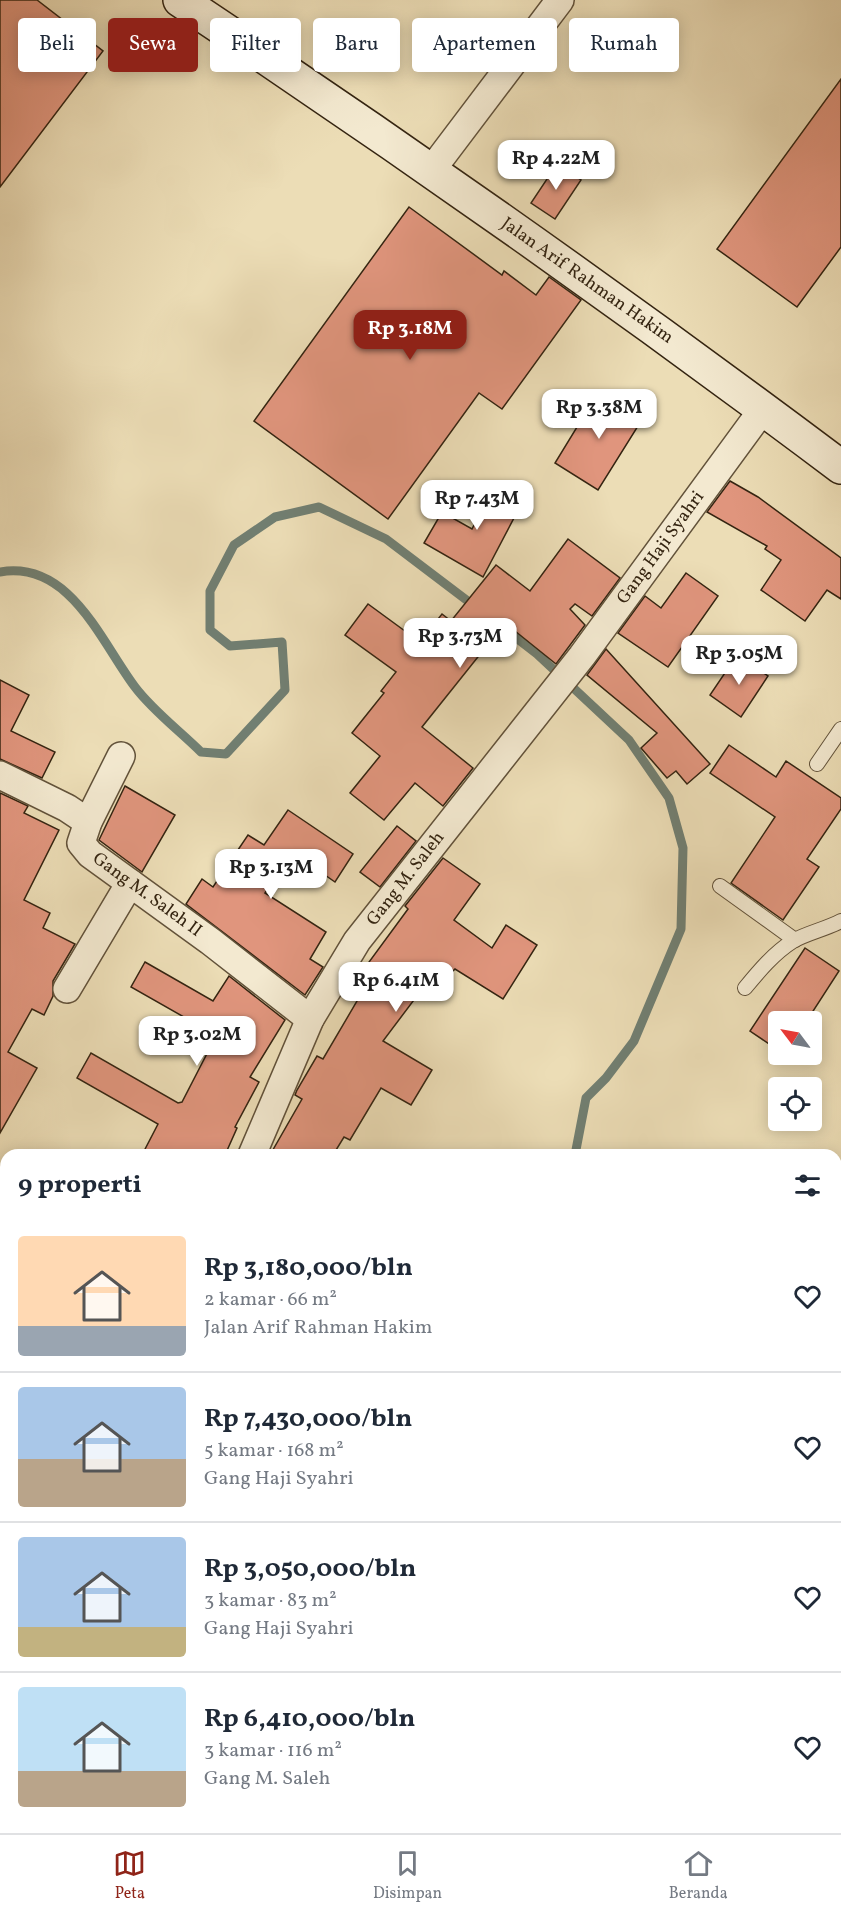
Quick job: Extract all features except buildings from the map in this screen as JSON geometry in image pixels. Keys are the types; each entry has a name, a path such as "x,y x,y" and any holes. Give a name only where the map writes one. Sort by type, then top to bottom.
{"street":[{"name":"Jalan Arif Rahman Hakim","path":"180,0 637,316 841,467"},
{"path":"430,172 560,0"},
{"name":"Gang Haji Syahri","path":"557,685 582,656 763,409"},
{"name":"Gang M. Saleh","path":"255,1149 310,1019 357,941 557,685"},
{"path":"0,775 67,808 88,822 121,756"},
{"name":"Gang M. Saleh II","path":"88,822 81,843 90,854 310,1019"},
{"path":"67,989 130,883"}],"lane":[{"path":"817,764 841,729"},
{"path":"720,886 795,940"},
{"path":"745,988 770,960 795,940 824,930 841,921"}],"waterway":[{"path":"0,572 25,572 46,579 65,591 81,608 122,669 150,704 201,752 226,754 285,690 282,642 230,646 210,630 210,591 234,545 275,517 319,507 386,539 477,608"},
{"path":"493,620 537,654 629,740 669,798 683,848 681,929 634,1041 606,1078 586,1098 576,1149"}]}
